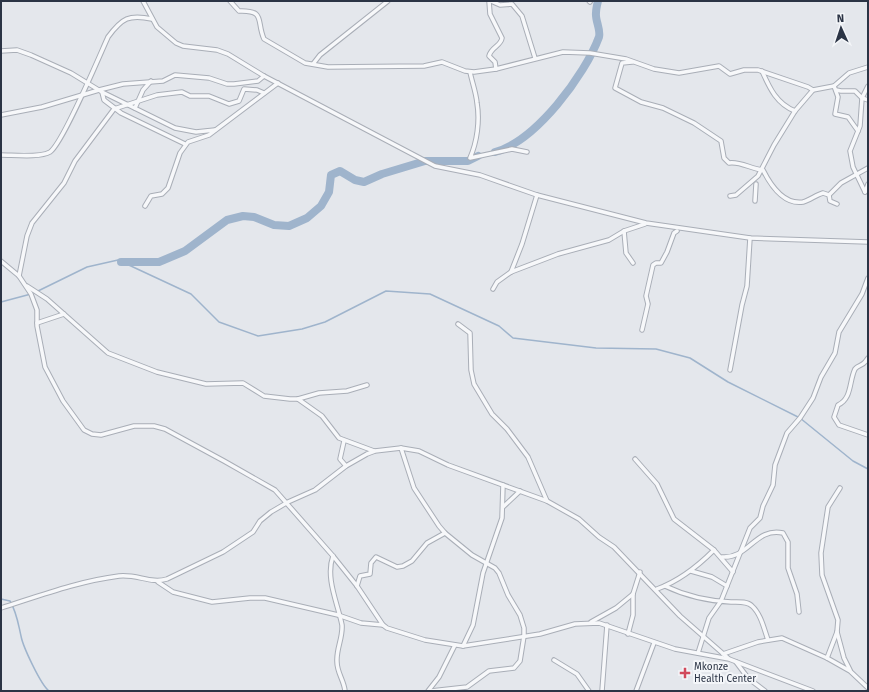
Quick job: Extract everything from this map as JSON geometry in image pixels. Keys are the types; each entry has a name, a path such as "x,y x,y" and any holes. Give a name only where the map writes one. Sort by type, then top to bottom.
{"street":[{"path":"143,1 152,19 163,34 176,43 183,46 217,50 228,54 264,76 402,150 435,166 480,175 536,195 646,223 750,238 868,242"},
{"path":"230,1 239,10 252,10 256,12 259,16 264,39 305,63 328,67 362,68 424,66 442,62 470,72 496,69 558,53 574,52 635,62 654,69 680,73 719,66 730,74 744,70 762,71 803,85 812,90 835,88 841,92 855,91 862,98 868,100"},
{"path":"313,64 320,55 388,1"},
{"path":"496,69 495,62 489,56 490,52 502,41 502,38 490,14 490,1 500,5 512,4 522,16 536,58"},
{"path":"1,155 38,155 50,152 88,82 108,37 116,25 126,18 139,16 152,19"},
{"path":"1,50 17,50 31,55 88,82 100,91 175,128 196,132 215,130"},
{"path":"635,62 622,63 615,88 641,102 663,108 704,128 721,141 724,158 729,163 736,162 752,169 763,170"},
{"path":"835,88 849,73 868,67"},
{"path":"762,71 779,102 783,106 796,111"},
{"path":"470,72 477,103 476,143 470,158 512,149 528,152"},
{"path":"1,115 42,107 100,91 151,81 163,81 175,75 209,78 234,84 258,81 264,76"},
{"path":"135,108 143,90 151,81"},
{"path":"145,206 151,196 162,194 168,188 180,153 185,144 192,140 209,135 278,83"},
{"path":"868,86 862,98 860,123 850,151 856,174 865,192 868,184"},
{"path":"835,88 838,97 835,114 848,116 858,131"},
{"path":"19,276 27,236 32,223 64,183 75,161 114,109 126,104 157,96 182,92 190,96 209,96 229,104 239,101 244,89 257,90 264,93"},
{"path":"730,196 736,195 756,179 763,170 771,149 812,90"},
{"path":"100,91 104,100 114,109 185,144"},
{"path":"829,195 841,183 868,168"},
{"path":"763,170 770,184 785,198 793,201 804,202 823,193 829,195"},
{"path":"755,201 756,184"},
{"path":"510,272 522,244 536,195"},
{"path":"829,195 830,201 837,204"},
{"path":"493,289 497,282 510,272 558,254 609,240 624,231 646,223"},
{"path":"624,231 626,253 633,263"},
{"path":"642,330 648,304 646,296 653,265 656,263 661,263 674,233 677,231"},
{"path":"730,370 747,286 750,238"},
{"path":"1,261 19,276 27,286 36,304 37,323 47,371 64,401 84,430 97,435 144,425 165,429 275,490 288,502 333,556 357,586 383,625"},
{"path":"698,654 709,618 721,601 750,528 760,518 763,506 773,485 775,465 787,433 800,418 813,398 821,377 835,353 839,332 862,294 868,278"},
{"path":"27,286 47,299 108,353 157,372 206,384 243,383 264,396 298,399 318,393 347,391 367,386"},
{"path":"37,323 64,314"},
{"path":"458,324 470,333 471,370 474,384 481,397 528,457 547,501"},
{"path":"868,358 865,363 857,366 854,371 847,397 844,403 838,405 834,417 839,425 868,435"},
{"path":"298,399 322,416 334,435 344,441 375,451"},
{"path":"344,441 340,459 346,466"},
{"path":"158,582 187,570 223,552 253,532 264,518 288,502 315,490 346,466 375,451 401,448 419,451 448,465 547,501 579,519 599,537 614,547 657,589 680,616 729,659"},
{"path":"401,448 414,488 445,533 472,555 495,568 499,572 508,595 520,615 524,636 520,661 514,668 489,671 467,686 429,691"},
{"path":"635,458 657,484 674,519 722,557 733,572"},
{"path":"463,646 473,625 482,578 502,518 503,485"},
{"path":"827,658 837,632 838,620 822,574 821,560 828,507 840,488"},
{"path":"503,507 520,491"},
{"path":"722,557 734,557 740,554 754,541 766,534 777,532 786,536 788,542 788,568 798,594 799,612"},
{"path":"357,586 360,576 370,574 371,563 374,558 378,557 397,567 403,566 412,561 427,543 445,533"},
{"path":"657,589 675,582 691,571 714,550"},
{"path":"333,556 331,570 342,634 337,651 337,668 345,691"},
{"path":"691,571 712,578 727,586"},
{"path":"628,634 633,615 633,594 640,572"},
{"path":"1,608 102,579 132,575 158,582 173,592 212,602 265,598 338,615 361,623 383,625 398,632 425,640 463,646 553,631 575,624 591,622 607,625 654,643 698,654 729,659 813,691"},
{"path":"665,586 691,596 752,605 761,621 768,640"},
{"path":"591,622 616,608 633,594"},
{"path":"602,691 607,625"},
{"path":"837,632 844,658 850,671"},
{"path":"723,654 768,640 782,638 787,639 850,671 868,688"},
{"path":"636,691 654,643"},
{"path":"429,691 439,677 455,645"},
{"path":"554,660 577,674 589,691"},
{"path":"736,662 748,678 765,691"}],"waterway":[{"path":"495,152 511,145 527,135 557,105 571,87 583,69 599,37 596,16 598,1"},
{"path":"121,262 159,262 185,251 227,220 243,216 254,217 274,225 289,226 307,218 321,206 329,192 331,175 340,171 355,180 364,182 382,174 425,161 468,161 478,156"},
{"path":"38,291 87,267 118,260 191,294 219,322 258,336 302,329 325,322 386,291 430,294 499,326 513,338 596,348 656,349 690,358 728,382 800,418 853,461 868,469"},
{"path":"1,302 31,294"},
{"path":"1,599 10,601 17,618 22,641 37,674 49,691"}],"place":[{"name":"Mkonze Health Center","path":"685,673"}]}
